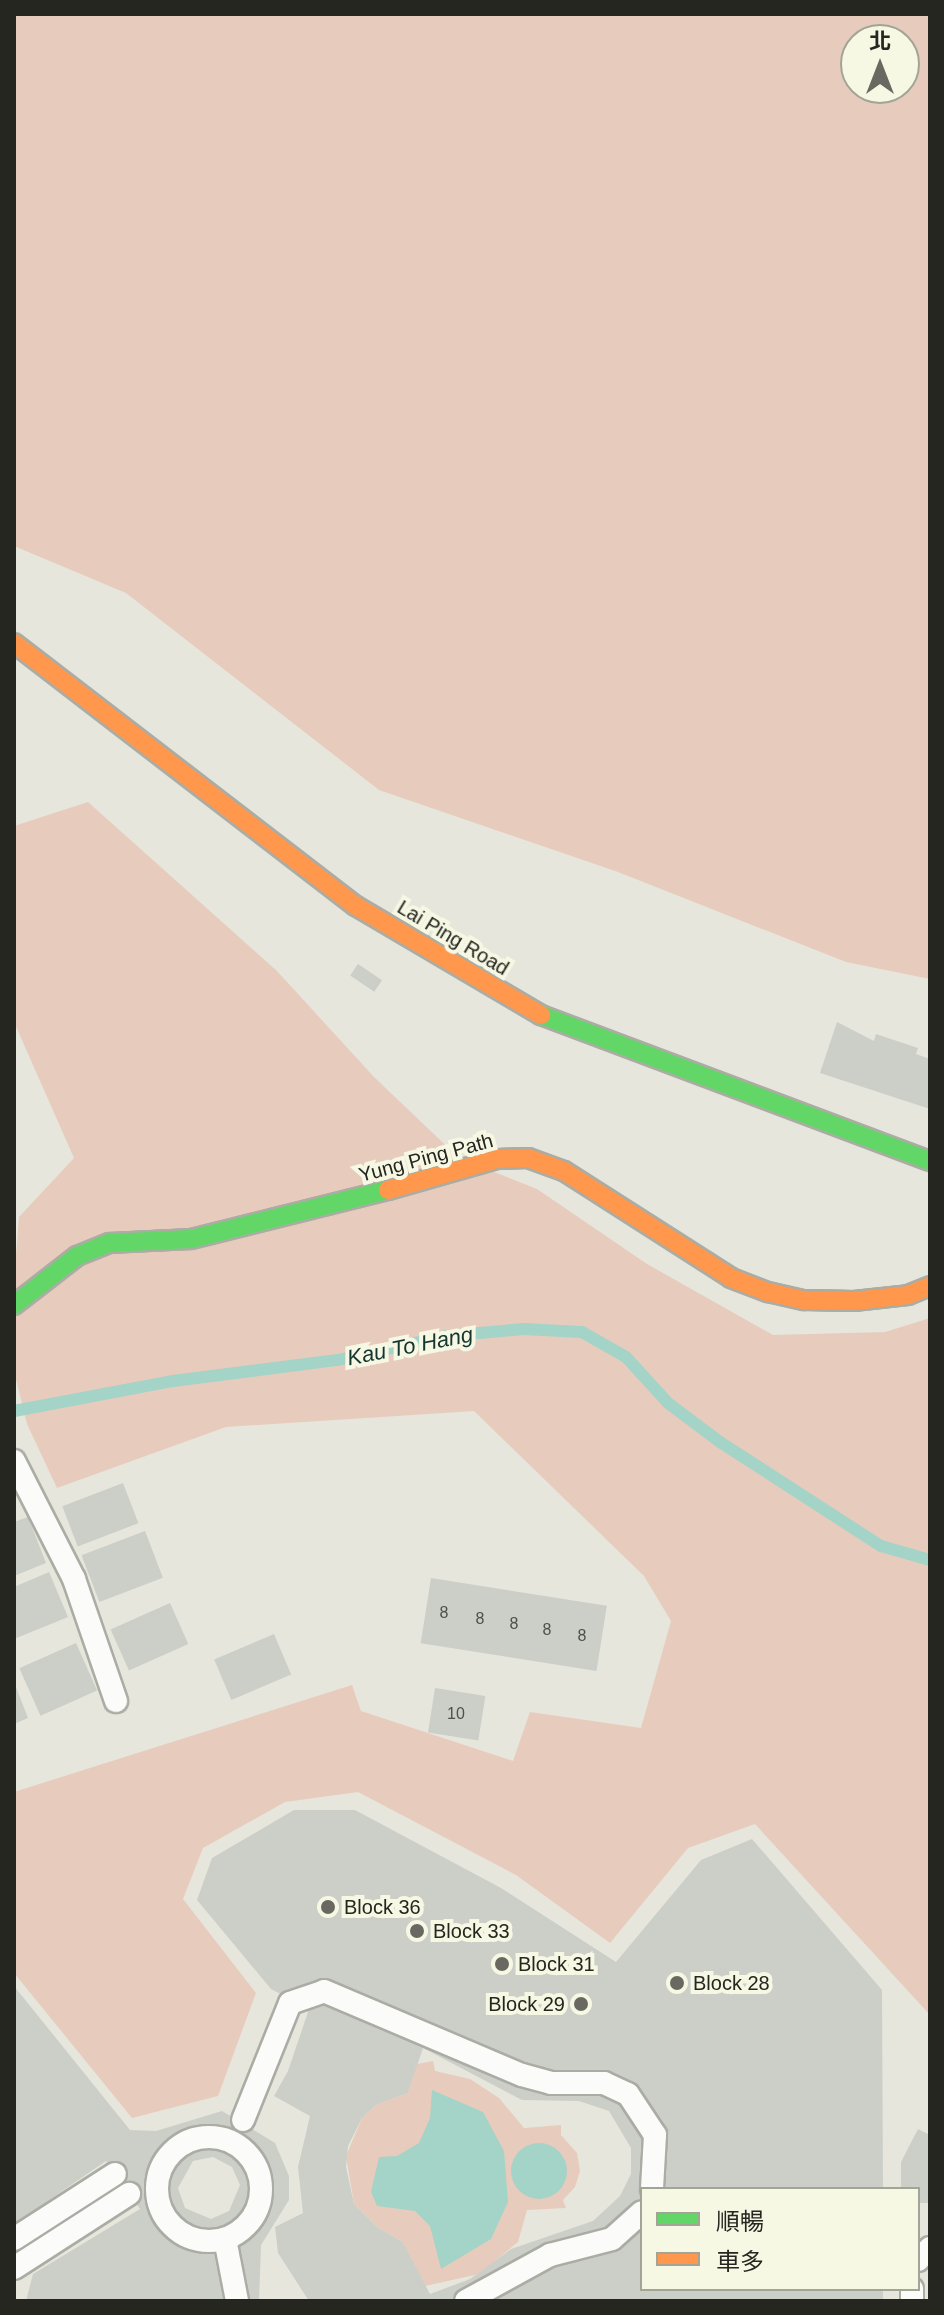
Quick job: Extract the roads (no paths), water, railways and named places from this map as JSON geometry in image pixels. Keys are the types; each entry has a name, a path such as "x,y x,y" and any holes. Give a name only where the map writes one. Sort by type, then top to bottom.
{"street":[{"name":"Lai Ping Road","path":"14,643 356,906 532,1012 930,1161"},
{"name":"Yung Ping Path","path":"14,1305 77,1256 110,1243 191,1239 252,1227 497,1159 528,1158 564,1171 731,1278 768,1292 804,1300 854,1301 908,1295 930,1286"}],"lane":[{"path":"14,1461 74,1579 116,1701"},
{"path":"243,2120 290,2003 324,1991 522,2075 551,2083 604,2083 628,2094 655,2135 652,2187"},
{"path":"200,2137 236,2143 258,2171 261,2188 252,2219 225,2239 192,2239 165,2219 158,2204 157,2179 169,2155 200,2137"},
{"path":"14,2239 115,2174"},
{"path":"14,2268 129,2194"},
{"path":"466,2301 550,2255 612,2239 640,2214"},
{"path":"225,2239 237,2301"}],"water":[{"path":"432,2090 483,2112 504,2151 508,2202 491,2239 441,2269 430,2226 415,2211 377,2206 371,2192 379,2157 397,2156 419,2143 430,2118"},
{"path":"539,2143 559,2151 567,2171 559,2191 539,2199 519,2191 511,2171 519,2151"}],"waterway":[{"name":"Kau To Hang","path":"14,1411 173,1381 338,1360 446,1336 523,1329 582,1332 626,1357 668,1403 720,1442 881,1546 930,1560"}],"place":[{"name":"Block 36","path":"328,1907"},
{"name":"Block 33","path":"417,1931"},
{"name":"Block 31","path":"502,1964"},
{"name":"Block 28","path":"677,1983"},
{"name":"Block 29","path":"581,2004"}]}
